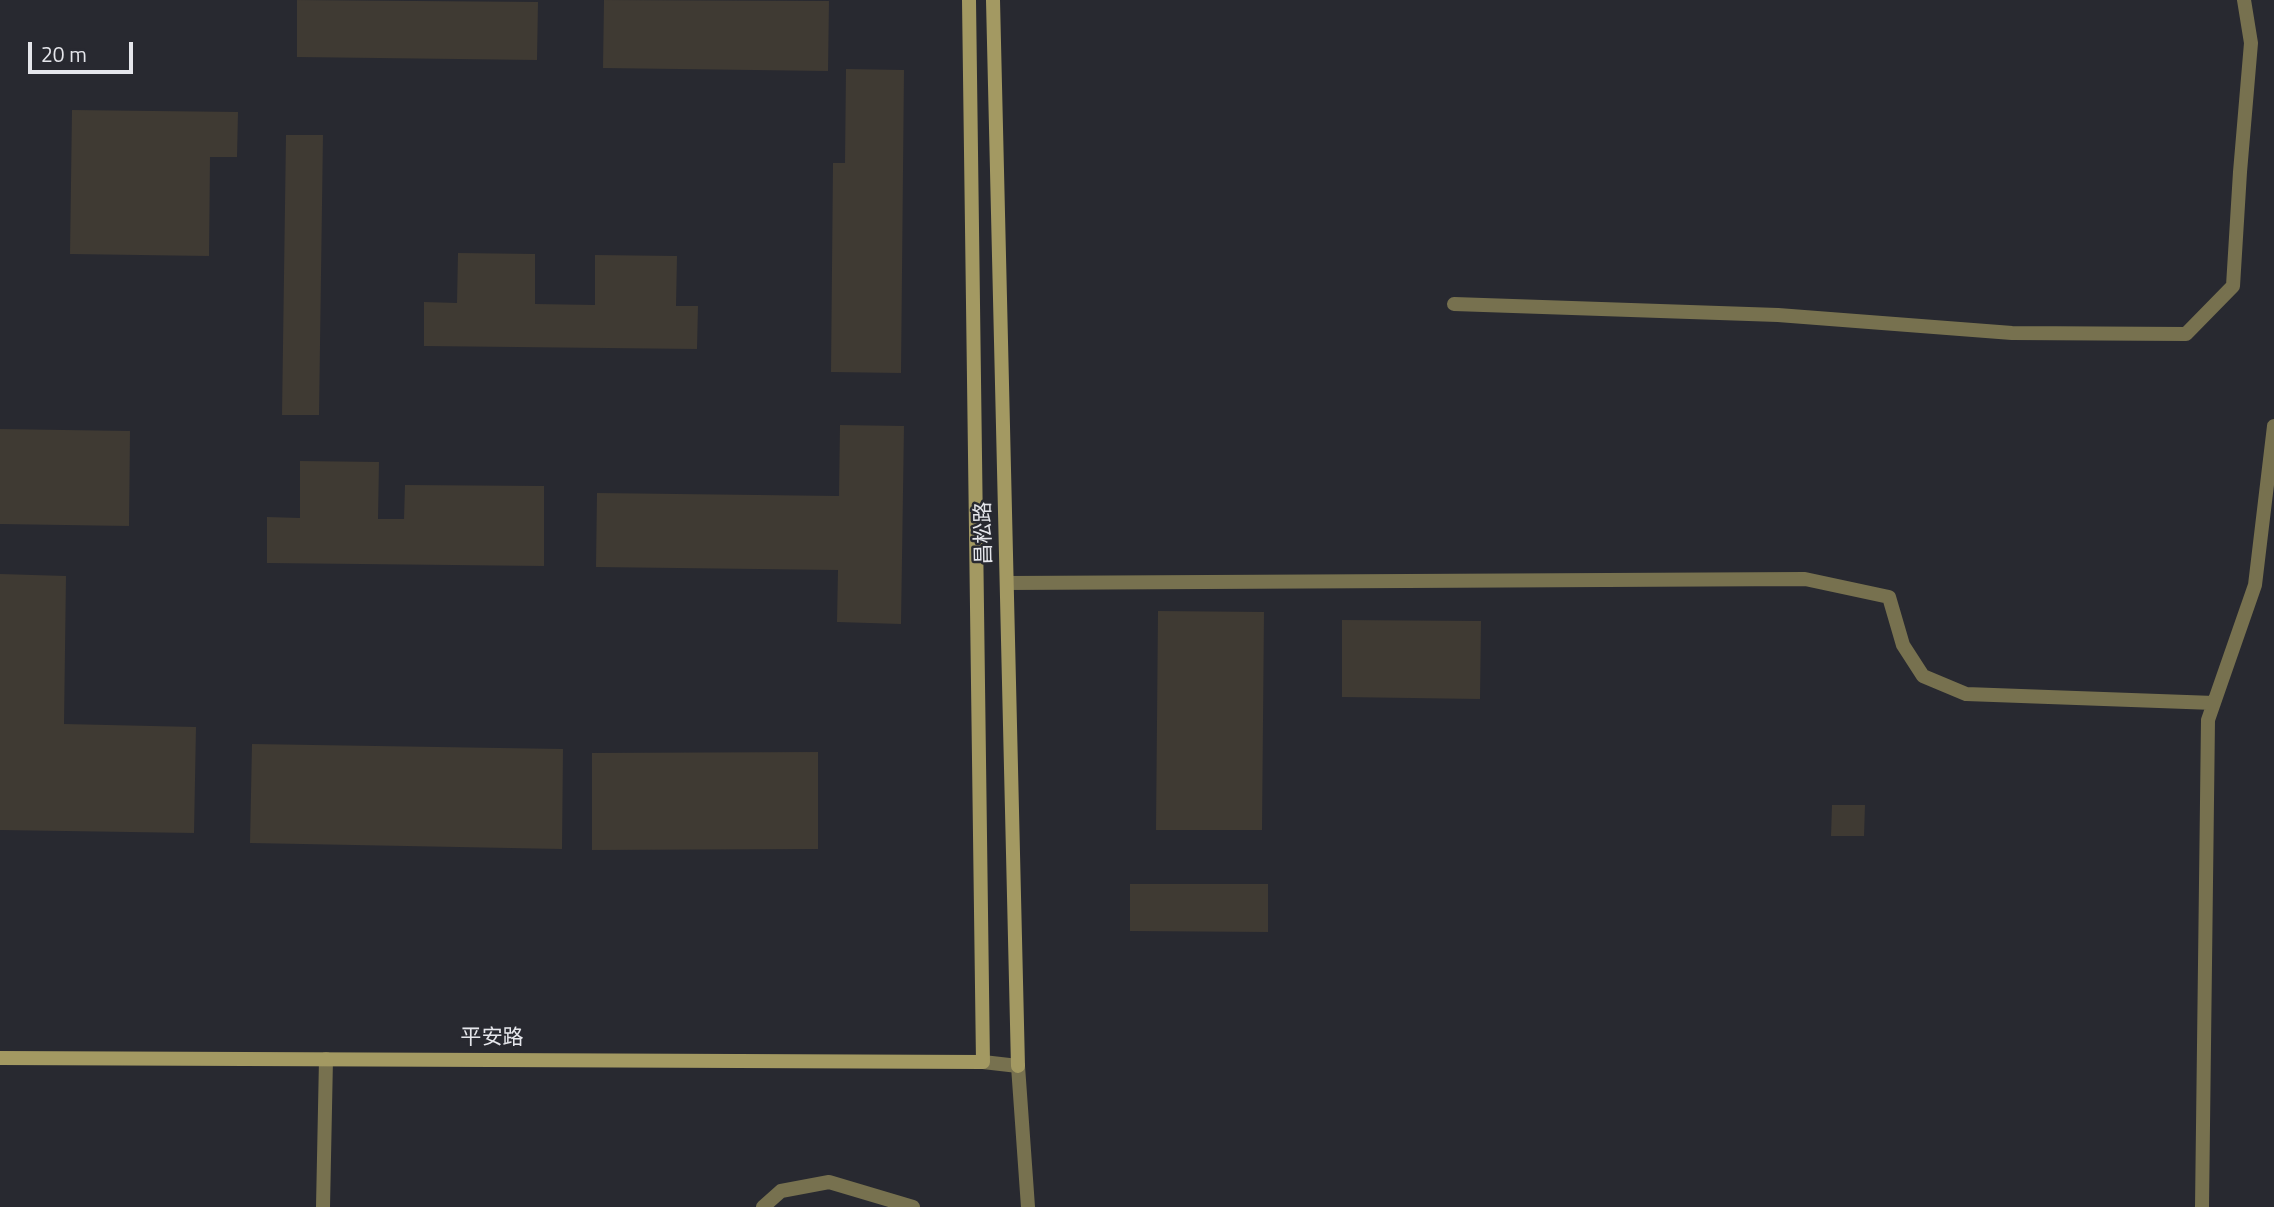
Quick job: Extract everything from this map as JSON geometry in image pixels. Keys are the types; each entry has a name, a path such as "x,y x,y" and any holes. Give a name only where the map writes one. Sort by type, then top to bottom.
{"main road":[{"path":"969,0 983,1062"},
{"name":"昌松路","path":"993,0 1018,1066"},
{"name":"平安路","path":"0,1058 983,1062"}],"street":[{"path":"1454,304 1778,315 2012,333 2186,334 2233,286 2239,172 2252,43 2244,0"},
{"path":"2202,1207 2208,720 2255,585 2274,426"},
{"path":"1007,583 1805,579 1889,597 1903,645 1923,676 1966,694 2214,703"},
{"path":"323,1207 326,1059"},
{"path":"983,1062 1018,1066 1028,1207"},
{"path":"763,1207 781,1191 829,1182 913,1207"}],"building":[{"path":"297,0 538,2 537,60 297,57"},
{"path":"604,0 829,1 828,71 603,68"},
{"path":"846,69 904,70 901,373 831,372 833,163 845,163"},
{"path":"72,110 238,112 237,157 210,157 209,256 70,254"},
{"path":"286,135 323,135 319,415 282,415"},
{"path":"458,253 535,254 535,304 595,305 595,255 677,256 676,306 698,306 697,349 424,346 424,302 457,303"},
{"path":"840,425 904,426 901,624 837,622 838,570 596,567 597,493 839,496"},
{"path":"0,429 130,431 129,526 0,524"},
{"path":"300,461 379,462 378,519 404,519 405,485 544,486 544,566 267,563 267,517 300,518"},
{"path":"0,574 66,576 64,724 196,727 194,833 0,830"},
{"path":"1158,611 1264,612 1262,830 1156,830"},
{"path":"1342,620 1481,621 1480,699 1342,697"},
{"path":"252,744 563,749 562,849 250,843"},
{"path":"818,752 818,849 592,850 592,753"},
{"path":"1832,805 1865,805 1864,836 1831,836"},
{"path":"1130,884 1268,884 1268,932 1130,931"}]}
